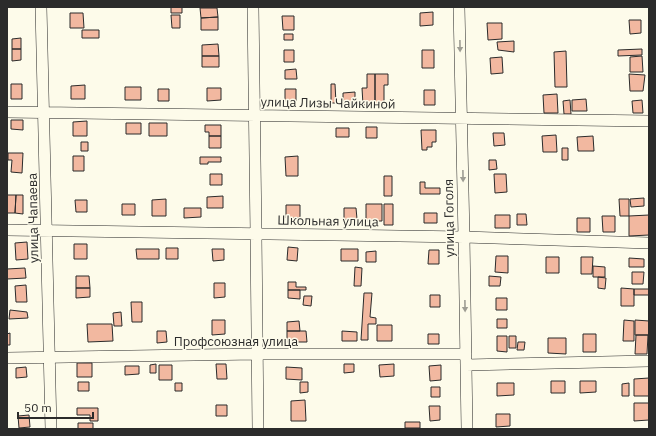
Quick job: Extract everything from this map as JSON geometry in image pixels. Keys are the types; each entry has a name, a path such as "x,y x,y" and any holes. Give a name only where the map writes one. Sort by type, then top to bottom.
{"street":[{"name":"улица Чапаева","path":"41,7 51,429"},
{"path":"253,7 258,429"},
{"name":"улица Гоголя","path":"459,7 467,429"},
{"name":"улица Лизы Чайкиной","path":"7,112 649,121"},
{"name":"Школьная улица","path":"7,230 464,237 649,243"},
{"name":"Профсоюзная улица","path":"7,358 50,356 257,354 466,360 649,361"}],"building":[{"path":"171,7 182,7 182,13 171,13"},
{"path":"200,8 217,8 218,17 201,18"},
{"path":"433,12 433,25 420,26 420,13"},
{"path":"70,13 83,13 84,28 70,28"},
{"path":"171,15 180,15 180,28 172,28"},
{"path":"282,16 294,16 294,30 283,30"},
{"path":"218,17 218,30 201,30 201,18"},
{"path":"629,20 641,20 641,33 630,34"},
{"path":"487,23 502,23 502,39 488,40"},
{"path":"82,30 99,30 99,38 82,38"},
{"path":"284,34 293,34 293,40 284,40"},
{"path":"21,38 21,49 12,49 12,39"},
{"path":"514,41 514,52 498,50 497,42"},
{"path":"218,44 219,56 202,56 202,45"},
{"path":"12,49 21,49 21,60 12,61"},
{"path":"642,49 642,55 618,56 618,50"},
{"path":"284,50 294,50 294,62 284,62"},
{"path":"422,50 434,50 434,68 422,68"},
{"path":"566,51 567,87 555,87 554,52"},
{"path":"202,56 219,56 219,67 202,67"},
{"path":"642,56 643,72 630,72 630,57"},
{"path":"502,57 503,73 491,74 490,58"},
{"path":"296,69 297,79 285,79 285,70"},
{"path":"367,74 375,74 375,104 363,105 362,88 367,88"},
{"path":"375,74 388,74 388,85 384,85 384,104 375,104"},
{"path":"629,74 645,75 643,91 630,91"},
{"path":"11,84 22,84 22,99 11,99"},
{"path":"331,84 335,84 336,103 331,103"},
{"path":"85,85 85,99 71,99 71,86"},
{"path":"125,87 141,87 141,100 125,100"},
{"path":"207,88 221,88 221,100 207,101"},
{"path":"158,89 169,89 169,101 158,101"},
{"path":"285,89 296,89 296,101 285,101"},
{"path":"424,90 435,90 435,105 424,105"},
{"path":"355,92 355,104 343,104 343,93"},
{"path":"557,94 558,113 544,113 543,95"},
{"path":"586,99 587,111 572,111 572,100"},
{"path":"570,100 571,114 564,114 563,101"},
{"path":"642,100 643,113 633,113 632,101"},
{"path":"11,120 23,120 23,130 11,129"},
{"path":"87,121 87,136 73,136 73,122"},
{"path":"126,123 141,123 141,134 126,134"},
{"path":"149,123 167,123 167,136 149,136"},
{"path":"205,125 221,125 221,136 209,136 209,132 205,132"},
{"path":"366,127 377,127 377,138 366,138"},
{"path":"336,128 349,128 349,137 336,137"},
{"path":"421,130 436,130 436,142 432,142 432,147 427,147 427,150 422,150"},
{"path":"493,133 504,133 505,145 494,146"},
{"path":"556,135 557,152 543,152 542,136"},
{"path":"209,136 221,136 221,148 209,148"},
{"path":"593,136 594,151 578,151 577,137"},
{"path":"81,142 88,142 88,151 81,151"},
{"path":"562,148 568,148 568,160 562,160"},
{"path":"8,153 23,153 22,173 11,172 12,160 8,160"},
{"path":"73,156 84,156 84,171 73,171"},
{"path":"298,156 298,176 286,176 285,157"},
{"path":"200,157 221,157 221,162 208,162 208,164 200,164"},
{"path":"489,160 496,160 497,169 489,170"},
{"path":"210,174 222,174 222,185 210,185"},
{"path":"494,174 506,174 507,192 495,193"},
{"path":"384,176 392,176 392,196 384,196"},
{"path":"420,182 425,182 425,188 440,188 440,194 420,194"},
{"path":"7,195 16,195 15,213 7,213"},
{"path":"16,195 23,195 23,214 15,213"},
{"path":"223,196 223,208 207,208 207,197"},
{"path":"644,198 644,206 631,207 630,199"},
{"path":"166,199 166,216 152,216 152,200"},
{"path":"619,199 629,199 629,216 620,216"},
{"path":"75,200 87,200 87,212 76,212"},
{"path":"122,204 135,204 135,215 122,215"},
{"path":"366,204 382,204 382,221 366,221"},
{"path":"384,204 393,204 393,225 384,225"},
{"path":"286,205 300,205 300,218 286,218"},
{"path":"184,208 201,208 201,217 184,218"},
{"path":"344,208 356,208 357,219 344,220"},
{"path":"424,213 437,213 437,223 424,223"},
{"path":"517,214 526,214 527,225 517,225"},
{"path":"495,215 510,215 510,228 495,228"},
{"path":"649,215 649,235 629,236 629,216"},
{"path":"602,216 615,216 615,232 603,232"},
{"path":"577,218 590,218 590,232 577,232"},
{"path":"27,242 28,259 16,260 15,243"},
{"path":"74,244 87,244 87,259 74,259"},
{"path":"288,247 298,248 297,261 287,260"},
{"path":"166,248 178,248 178,259 166,259"},
{"path":"136,249 159,249 159,259 137,259"},
{"path":"212,249 224,249 224,260 213,261"},
{"path":"341,249 358,249 358,261 341,261"},
{"path":"429,250 439,250 439,264 428,264"},
{"path":"376,251 376,262 366,262 366,252"},
{"path":"496,256 508,256 508,273 495,272"},
{"path":"546,257 559,257 559,273 546,273"},
{"path":"581,257 593,257 592,274 581,274"},
{"path":"629,258 644,259 644,267 629,267"},
{"path":"593,266 605,267 605,277 593,277"},
{"path":"355,267 362,268 361,286 354,286"},
{"path":"25,268 26,278 7,279 7,269"},
{"path":"632,272 644,272 643,284 632,284"},
{"path":"76,276 89,276 90,288 76,288"},
{"path":"489,276 501,277 500,286 489,286"},
{"path":"598,277 606,278 605,289 598,288"},
{"path":"288,282 296,282 296,287 306,287 306,290 288,290"},
{"path":"214,283 225,283 225,297 214,298"},
{"path":"26,285 27,302 16,302 15,286"},
{"path":"76,288 90,288 90,297 76,298"},
{"path":"621,288 634,289 634,306 621,306"},
{"path":"634,289 649,289 649,295 634,295"},
{"path":"288,290 300,290 300,299 288,298"},
{"path":"364,293 372,293 370,317 376,318 376,324 368,324 368,340 361,340"},
{"path":"430,295 440,295 440,307 430,307"},
{"path":"304,296 312,296 311,306 303,305"},
{"path":"496,298 507,298 507,310 496,310"},
{"path":"131,302 142,302 142,322 132,322"},
{"path":"10,310 27,312 28,318 9,319"},
{"path":"121,312 122,326 114,326 113,313"},
{"path":"497,319 507,319 507,328 497,328"},
{"path":"212,320 225,320 225,334 212,335"},
{"path":"624,320 634,321 634,341 623,341"},
{"path":"635,320 649,321 649,335 635,335"},
{"path":"299,321 300,331 287,331 287,322"},
{"path":"87,324 112,324 113,341 88,342"},
{"path":"377,325 392,325 392,341 377,341"},
{"path":"157,331 166,331 167,342 157,343"},
{"path":"287,331 306,331 307,342 287,342"},
{"path":"342,331 357,332 357,341 342,341"},
{"path":"10,333 10,345 7,345 7,334"},
{"path":"428,334 439,334 439,344 428,344"},
{"path":"583,334 596,334 596,352 583,352"},
{"path":"636,335 648,335 647,354 635,354"},
{"path":"497,336 507,336 507,352 497,351"},
{"path":"509,336 516,336 516,348 509,348"},
{"path":"548,338 566,338 566,354 548,353"},
{"path":"518,342 525,342 524,350 517,350"},
{"path":"77,363 92,363 92,377 77,377"},
{"path":"156,364 156,373 150,373 150,365"},
{"path":"216,364 226,364 227,379 217,379"},
{"path":"344,364 354,364 354,372 344,373"},
{"path":"394,364 394,376 380,377 379,365"},
{"path":"159,365 172,365 172,380 159,380"},
{"path":"441,365 441,380 430,381 429,366"},
{"path":"125,366 139,366 139,374 125,375"},
{"path":"26,367 27,377 16,378 16,368"},
{"path":"286,367 302,368 302,380 286,379"},
{"path":"649,378 649,396 634,396 634,379"},
{"path":"551,381 565,381 565,393 551,393"},
{"path":"580,381 596,381 596,392 580,393"},
{"path":"78,382 89,382 89,391 78,391"},
{"path":"300,382 308,382 308,392 300,393"},
{"path":"175,383 182,383 182,391 175,391"},
{"path":"497,383 514,383 514,395 497,396"},
{"path":"629,383 629,396 622,396 622,384"},
{"path":"431,387 440,387 440,397 431,397"},
{"path":"305,400 306,421 291,421 291,401"},
{"path":"634,403 649,403 649,420 634,421"},
{"path":"216,405 227,405 227,416 216,416"},
{"path":"429,406 440,406 440,420 430,421"},
{"path":"77,408 98,408 98,421 90,421 90,415 77,415"},
{"path":"496,414 510,414 510,426 496,427"},
{"path":"29,415 30,427 19,428 18,416"},
{"path":"405,422 420,422 420,428 405,428"},
{"path":"78,423 93,423 93,429 78,429"}]}
